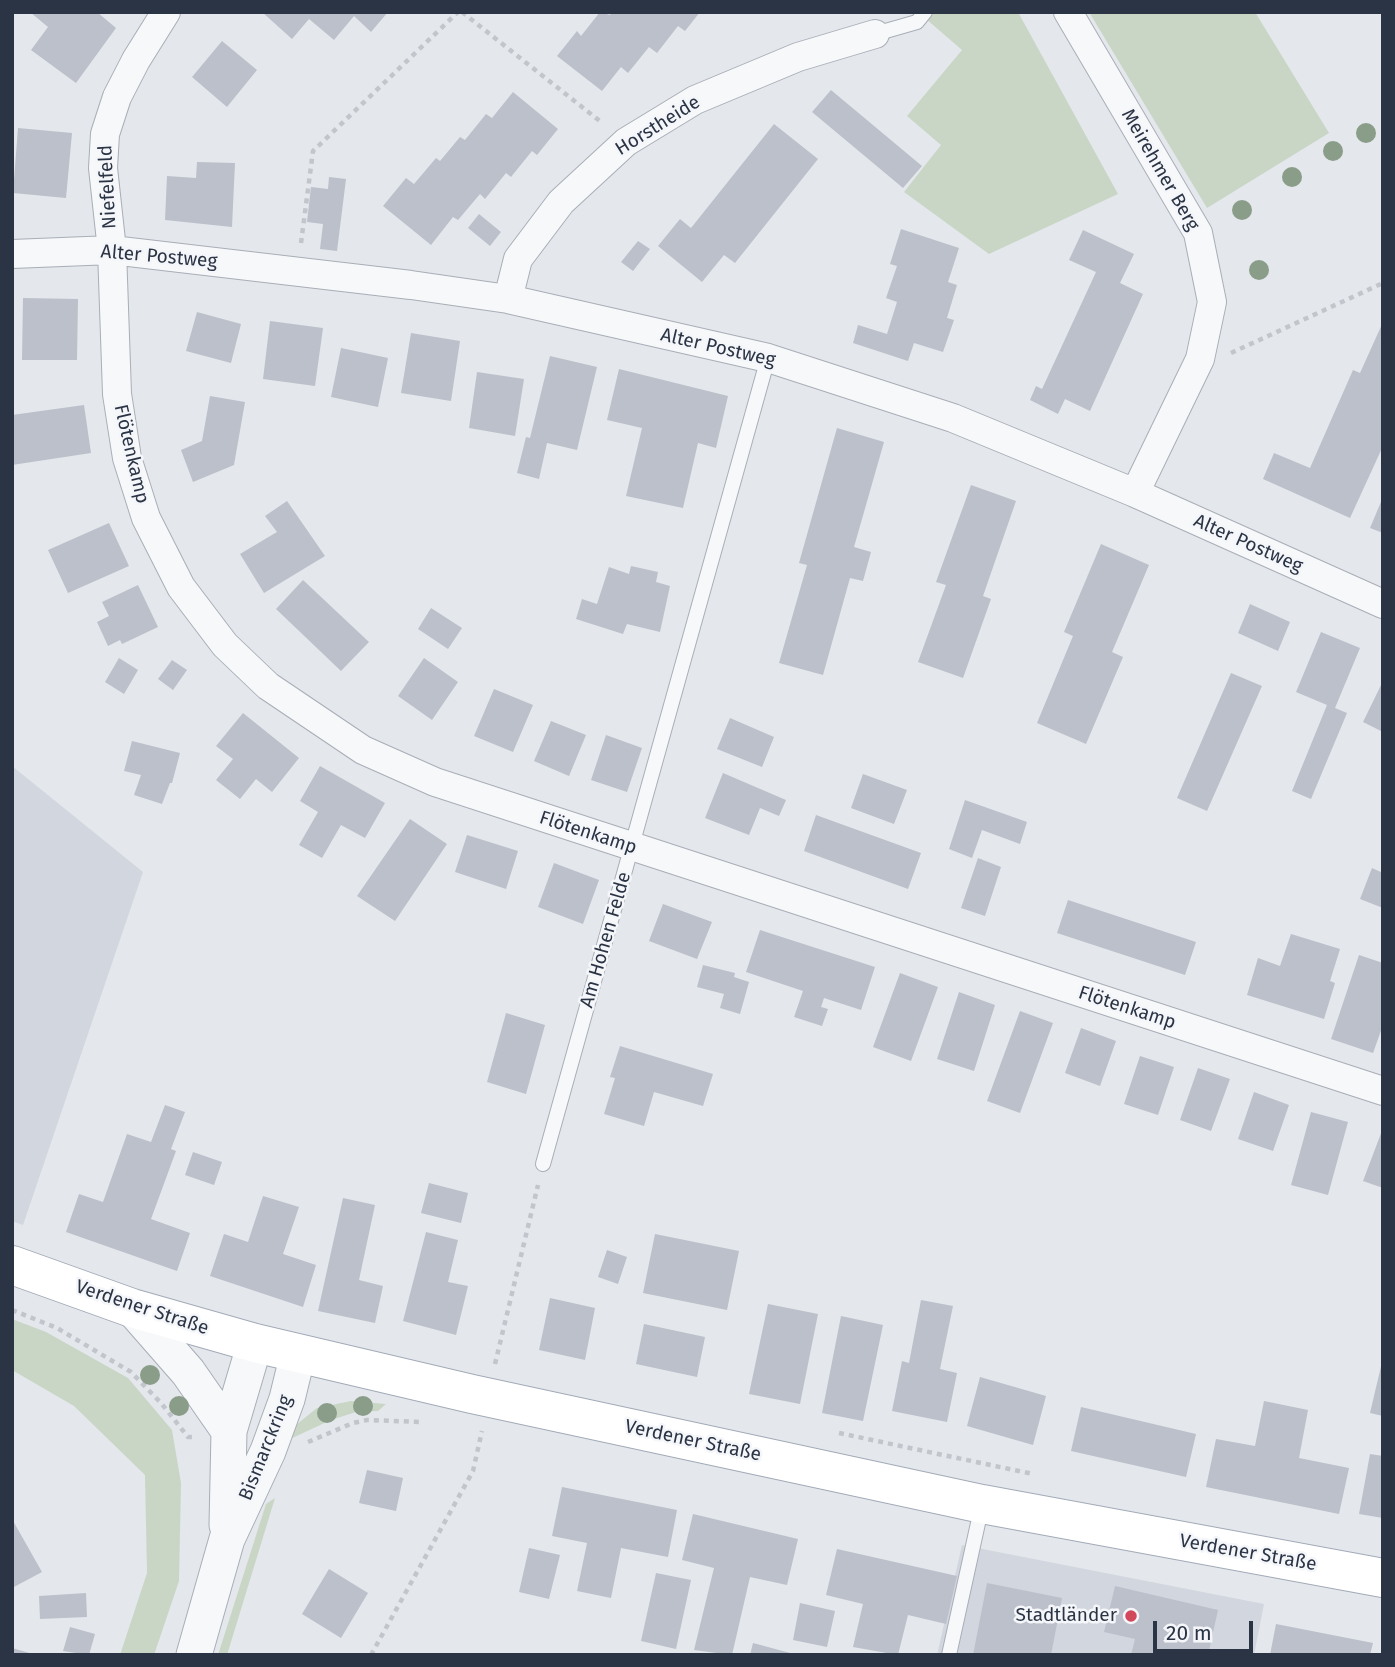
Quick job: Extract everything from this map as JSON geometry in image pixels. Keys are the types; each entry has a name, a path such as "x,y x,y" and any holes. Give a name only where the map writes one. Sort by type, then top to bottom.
{"main road":[{"name":"Verdener Straße","path":"12,1265 132,1308 298,1354 982,1504 1383,1578"}],"street":[{"name":"Niefelfeld","path":"112,250 103,168 105,134 117,97 166,12"},
{"name":"Meirehmer Berg","path":"1068,12 1198,233 1212,302 1200,359 1135,494"},
{"name":"Horstheide","path":"508,299 518,259 561,202 626,142 695,100 798,57 875,34"},
{"name":"Alter Postweg","path":"12,254 112,250 508,299 768,358 953,418 1135,494 1383,604"},
{"name":"Flötenkamp","path":"112,250 117,394 127,458 146,518 181,587 225,645 268,686 363,750 435,782 632,848 1383,1091"},
{"path":"132,1308 188,1371 229,1431"},
{"name":"Bismarckring","path":"227,1539 229,1431 255,1343"},
{"name":"Bismarckring","path":"194,1655 227,1539 268,1451 287,1399 298,1354"}],"lane":[{"path":"875,34 917,22 925,12"},
{"name":"Am Hohen Felde","path":"543,1164 768,358"},
{"path":"950,1655 982,1504"}],"path":[{"path":"297,271 313,151 460,12 626,142"},
{"path":"1200,359 1231,353 1383,283"},
{"path":"509,1364 496,1361 543,1164"},
{"path":"12,1310 57,1328 131,1372 162,1403 188,1437"},
{"path":"303,1445 328,1432 367,1420 430,1424"},
{"path":"371,1655 473,1471 481,1435 468,1432"},
{"path":"835,1432 1038,1475"}],"shaded area":[{"path":"12,766 143,872 23,1225 12,1221"},
{"path":"962,1545 1264,1604 1254,1655 937,1655"}],"green space":[{"path":"918,12 1018,12 1118,194 989,254 904,192 941,145 907,116 962,50"},
{"path":"1089,12 1255,12 1329,133 1207,208"},
{"path":"12,1319 46,1332 128,1378 172,1430 181,1483 179,1581 154,1655 120,1655 147,1573 145,1475 74,1406 12,1370"},
{"path":"351,1401 386,1404 378,1411 356,1412 331,1420 288,1440 296,1425 317,1408"},
{"path":"275,1498 227,1655 218,1655 266,1504"}],"building":[{"path":"30,12 97,12 116,28 76,83 31,50 48,27"},
{"path":"262,12 388,12 371,32 354,16 334,40 309,19 292,39"},
{"path":"600,12 610,15 612,12 700,12 685,31 678,26 657,53 649,47 628,73 621,67 602,91 557,56 577,31 581,36"},
{"path":"222,41 257,70 227,107 192,77"},
{"path":"831,90 922,166 903,188 812,112"},
{"path":"513,92 558,129 537,155 532,151 511,177 506,173 485,199 480,194 458,220 453,217 431,245 383,206 406,178 414,184 436,158 440,161 460,137 465,140 486,114 492,118"},
{"path":"774,124 818,159 735,263 724,255 702,282 658,246 680,219 691,228"},
{"path":"18,128 72,133 66,198 13,193"},
{"path":"197,162 235,163 232,227 165,220 167,176 196,178"},
{"path":"329,177 346,179 337,251 320,249 323,224 307,222 311,187 328,189"},
{"path":"479,214 501,232 490,246 468,228"},
{"path":"901,229 959,248 948,282 957,285 947,318 954,320 943,352 914,343 908,361 853,343 858,325 887,334 897,302 886,298 897,266 890,264"},
{"path":"1083,230 1134,254 1120,283 1143,294 1090,411 1065,399 1058,414 1030,400 1036,386 1042,389 1096,272 1069,260"},
{"path":"638,241 650,249 633,271 621,262"},
{"path":"23,298 78,299 77,360 22,360"},
{"path":"197,312 241,324 231,363 186,351"},
{"path":"270,321 323,328 315,386 263,379"},
{"path":"1383,322 1383,446 1350,518 1263,479 1274,453 1310,468 1353,370 1360,373"},
{"path":"411,333 460,341 451,401 401,393"},
{"path":"341,348 388,358 378,407 331,397"},
{"path":"550,356 597,367 577,450 547,443 539,479 517,473 526,437 530,438"},
{"path":"619,369 728,396 716,448 698,443 683,508 626,496 642,428 607,420"},
{"path":"477,372 524,379 515,436 469,428"},
{"path":"210,396 245,402 234,465 193,482 181,450 202,441"},
{"path":"84,405 91,453 12,465 12,415"},
{"path":"837,428 884,442 854,547 871,552 863,581 850,578 823,675 779,663 807,565 799,563"},
{"path":"971,485 1016,501 983,596 991,599 963,678 918,662 946,585 936,582"},
{"path":"1383,497 1383,533 1370,528"},
{"path":"287,501 325,556 264,593 240,554 277,532 265,516"},
{"path":"109,523 129,566 68,593 48,550"},
{"path":"1101,544 1149,565 1112,652 1123,657 1086,744 1037,723 1073,636 1064,632"},
{"path":"631,566 658,572 656,582 670,586 660,632 627,624 623,634 576,619 582,599 597,604 609,567 629,574"},
{"path":"303,580 369,642 341,671 276,609"},
{"path":"138,585 158,627 122,644 120,640 108,646 97,622 109,616 102,602"},
{"path":"1250,604 1290,622 1278,651 1238,633"},
{"path":"431,608 462,628 448,649 418,629"},
{"path":"1321,632 1360,648 1335,708 1347,713 1311,799 1292,791 1327,705 1296,692"},
{"path":"119,658 138,670 124,694 105,682"},
{"path":"424,658 458,682 432,720 398,696"},
{"path":"172,660 187,670 173,690 158,679"},
{"path":"1231,673 1262,686 1207,811 1177,798"},
{"path":"1383,681 1383,732 1363,722"},
{"path":"494,689 533,705 513,752 474,736"},
{"path":"243,713 299,758 272,792 256,779 240,799 216,780 233,759 216,746"},
{"path":"730,718 774,737 762,767 717,749"},
{"path":"551,721 586,735 569,776 534,761"},
{"path":"606,735 642,748 627,792 591,780"},
{"path":"132,741 180,753 172,783 162,804 134,795 141,775 124,771"},
{"path":"320,766 385,803 365,838 341,825 322,858 299,845 318,812 300,801"},
{"path":"723,773 786,800 779,816 760,808 749,835 705,818"},
{"path":"863,774 907,790 894,824 851,808"},
{"path":"965,800 1027,822 1020,844 982,830 972,858 949,849"},
{"path":"816,815 921,853 908,889 804,851"},
{"path":"410,819 447,844 395,921 357,896"},
{"path":"467,835 518,851 506,889 455,872"},
{"path":"978,858 1001,867 985,916 961,908"},
{"path":"554,863 599,880 583,924 538,907"},
{"path":"1372,868 1383,873 1383,908 1360,899"},
{"path":"1068,900 1196,942 1185,975 1057,933"},
{"path":"663,904 712,922 697,959 649,941"},
{"path":"760,930 875,967 861,1010 824,998 821,1007 828,1009 822,1026 794,1017 803,991 746,972"},
{"path":"1291,934 1340,949 1330,981 1335,983 1324,1019 1247,995 1258,958 1280,966"},
{"path":"1359,955 1383,963 1383,1025 1373,1053 1331,1039"},
{"path":"703,965 735,973 734,977 749,982 740,1014 720,1008 724,994 697,987"},
{"path":"900,973 938,987 911,1061 873,1047"},
{"path":"959,992 995,1005 974,1071 937,1059"},
{"path":"1020,1011 1053,1023 1020,1113 987,1101"},
{"path":"506,1013 545,1025 526,1094 487,1082"},
{"path":"1081,1028 1116,1041 1100,1086 1065,1073"},
{"path":"620,1046 713,1074 703,1106 654,1092 644,1126 604,1114 615,1078 610,1077"},
{"path":"1140,1056 1174,1067 1158,1115 1124,1104"},
{"path":"1198,1068 1230,1079 1211,1131 1180,1120"},
{"path":"1254,1092 1289,1105 1273,1151 1238,1139"},
{"path":"165,1105 185,1112 171,1149 176,1151 151,1219 190,1233 177,1271 66,1232 79,1194 103,1202 127,1134 151,1142"},
{"path":"1311,1112 1348,1122 1328,1195 1291,1185"},
{"path":"1383,1128 1383,1188 1363,1181"},
{"path":"193,1152 222,1162 214,1185 185,1175"},
{"path":"429,1183 468,1193 461,1223 421,1213"},
{"path":"263,1196 299,1207 283,1254 316,1265 303,1307 210,1276 224,1234 248,1242"},
{"path":"343,1198 375,1205 359,1280 383,1286 375,1323 318,1311"},
{"path":"426,1232 458,1240 448,1282 468,1286 456,1335 403,1321"},
{"path":"655,1234 739,1251 727,1310 643,1293"},
{"path":"607,1250 627,1257 618,1284 598,1277"},
{"path":"550,1298 595,1308 585,1360 539,1350"},
{"path":"921,1300 953,1306 940,1369 957,1373 947,1422 892,1411 902,1361 909,1363"},
{"path":"768,1304 818,1314 800,1404 749,1394"},
{"path":"841,1316 883,1325 863,1421 822,1413"},
{"path":"644,1324 705,1337 697,1377 636,1364"},
{"path":"1383,1362 1383,1416 1370,1413"},
{"path":"980,1377 1046,1396 1033,1445 967,1426"},
{"path":"1264,1401 1308,1410 1299,1458 1349,1468 1339,1514 1206,1487 1216,1439 1255,1446"},
{"path":"1081,1407 1196,1434 1186,1477 1071,1451"},
{"path":"1370,1454 1383,1456 1383,1518 1359,1514"},
{"path":"367,1470 403,1478 396,1511 359,1503"},
{"path":"562,1487 677,1510 668,1557 621,1548 611,1598 577,1591 587,1543 552,1536"},
{"path":"693,1514 798,1539 787,1585 750,1577 732,1655 694,1650 714,1568 682,1560"},
{"path":"12,1519 42,1572 12,1588"},
{"path":"529,1548 560,1555 549,1599 519,1592"},
{"path":"837,1549 957,1576 946,1624 908,1615 898,1655 853,1647 863,1604 826,1595"},
{"path":"329,1569 368,1593 341,1638 302,1614"},
{"path":"656,1573 691,1580 676,1649 641,1641"},
{"path":"987,1583 1062,1598 1051,1655 973,1655"},
{"path":"1115,1586 1218,1610 1208,1655 1131,1655 1135,1639 1104,1632"},
{"path":"86,1593 87,1617 40,1619 39,1596"},
{"path":"800,1603 835,1611 827,1647 793,1640"},
{"path":"1276,1624 1373,1643 1370,1655 1270,1655"},
{"path":"70,1627 95,1634 89,1655 63,1651"},
{"path":"753,1643 794,1654 794,1655 750,1655"},
{"path":"12,1648 33,1654 33,1655 12,1655"}],"place":[{"name":"Stadtländer","path":"1131,1616"}]}
